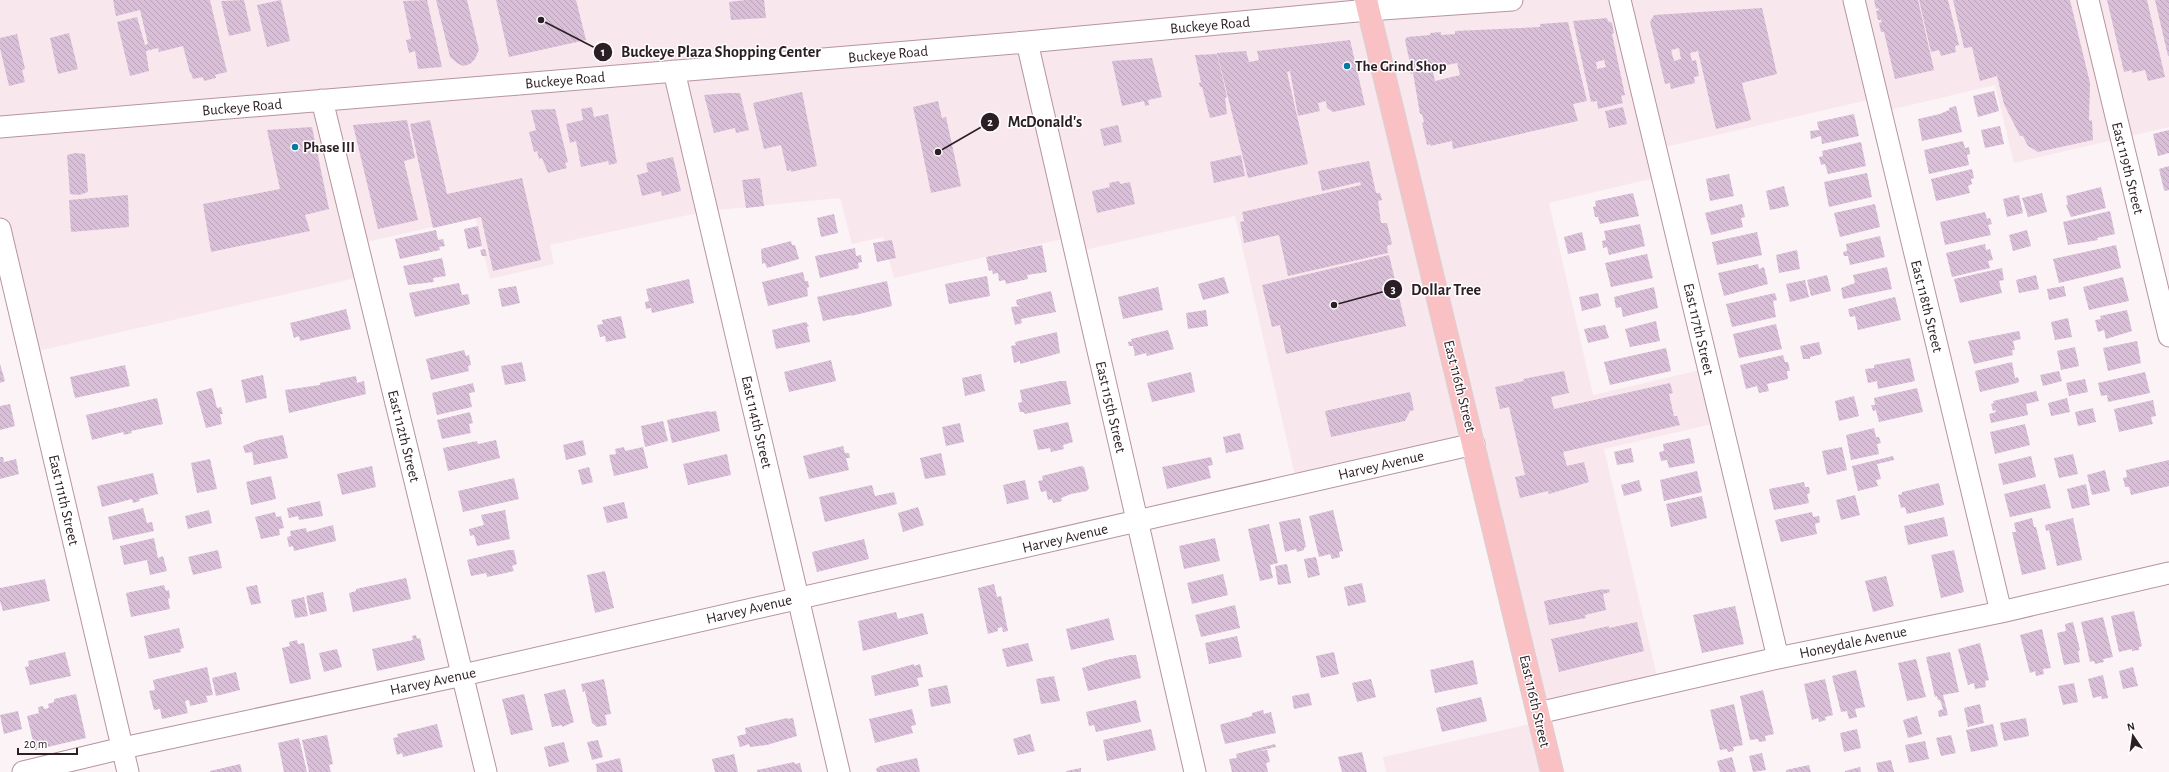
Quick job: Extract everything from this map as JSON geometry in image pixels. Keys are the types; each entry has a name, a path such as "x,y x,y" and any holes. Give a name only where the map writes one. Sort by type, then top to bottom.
{"main road":[{"name":"East 116th Street","path":"1367,5 1552,772"}],"street":[{"name":"Buckeye Road","path":"0,127 1027,42 1367,5 1512,0"},
{"name":"East 117th Street","path":"1620,0 1778,658"},
{"name":"East 118th Street","path":"1854,0 2001,612"},
{"name":"East 119th Street","path":"2088,0 2169,336"},
{"name":"East 115th Street","path":"1027,42 1195,772"},
{"name":"East 114th Street","path":"674,71 839,772"},
{"name":"East 112th Street","path":"322,100 486,772"},
{"name":"East 111th Street","path":"0,229 128,772"},
{"name":"Harvey Avenue","path":"23,772 122,748 463,675 1474,444"},
{"name":"Honeydale Avenue","path":"1538,713 1778,658 2001,612 2169,573"}],"shaded area":[{"path":"0,0 2169,0 2169,127 2014,163 1995,85 1881,112 1877,98 1656,149 1663,176 1549,203 1593,395 1709,368 1721,422 1604,449 1659,685 1538,713 1474,444 1297,484 1235,216 1075,252 1071,237 894,278 883,237 852,244 840,198 707,211 550,245 554,264 490,279 475,217 358,244 365,276 29,353 0,229"},
{"path":"1540,722 1552,772 1386,772 1383,757"}],"building":[{"path":"113,0 210,0 227,72 215,75 216,78 204,81 203,77 193,79 191,73 193,72 190,73 183,46 159,52 158,48 146,51 149,71 130,76 117,22 137,17 145,45 148,44 140,10 116,16"},
{"path":"244,0 251,31 229,36 221,1"},
{"path":"281,0 290,41 267,47 257,5"},
{"path":"427,0 442,67 418,69 415,51 409,53 406,40 411,39 403,1"},
{"path":"436,0 467,0 479,50 475,59 470,64 463,66 450,57"},
{"path":"496,0 576,0 586,40 509,57"},
{"path":"764,0 766,18 731,20 729,2"},
{"path":"1874,0 1918,0 1934,70 1895,79 1884,32 1881,32 1879,23 1882,22 1881,20 1878,20 1876,11 1879,10 1878,8 1876,9"},
{"path":"1919,0 1948,0 1959,45 1955,46 1956,52 1941,56 1939,50 1931,52"},
{"path":"1953,0 2070,0 2090,83 2089,121 2092,120 2093,140 2038,152 2028,146 2023,136 2020,136 2004,104 1997,76 1980,81 1972,47 1964,48"},
{"path":"2107,0 2147,0 2165,77 2148,81 2145,70 2132,73 2132,70 2124,72"},
{"path":"2155,0 2169,0 2169,56 2168,56"},
{"path":"1762,8 1777,74 1742,83 1751,120 1716,129 1698,51 1690,53 1692,61 1696,60 1699,76 1694,77 1695,83 1671,89 1670,83 1665,84 1650,22 1654,15","holes":["1679,48 1681,59 1674,61 1671,50"]},
{"path":"1607,18 1608,21 1612,23 1614,33 1612,34 1625,95 1621,96 1623,103 1598,109 1597,101 1591,102 1573,21","holes":["1604,60 1606,67 1597,69 1596,62"]},
{"path":"1568,22 1587,101 1573,104 1578,121 1453,149 1452,141 1430,146 1430,144 1427,145 1422,123 1424,122 1422,114 1420,114 1413,73 1411,74 1408,63 1410,63 1405,40 1407,37 1430,35 1430,33 1441,32 1441,35 1455,34 1455,31 1540,27 1540,24","holes":["1457,63 1460,75 1435,81 1432,68"]},
{"path":"69,33 78,69 58,74 50,38"},
{"path":"17,34 25,69 22,70 25,82 9,86 0,48 0,38"},
{"path":"1350,40 1365,105 1333,112 1327,108 1326,101 1318,103 1320,111 1298,116 1290,71 1287,72 1308,164 1248,178 1217,53 1246,51 1249,62 1259,60 1257,51"},
{"path":"1217,54 1227,97 1225,98 1227,114 1210,118 1202,87 1200,87 1199,83 1201,82 1195,55"},
{"path":"1152,58 1162,97 1148,100 1149,105 1145,106 1144,101 1122,106 1112,61"},
{"path":"1994,91 1999,111 1978,117 1973,96"},
{"path":"802,92 817,166 791,172 791,170 787,171 781,145 764,149 753,103"},
{"path":"740,93 749,130 736,133 735,128 714,133 704,95"},
{"path":"938,101 942,118 946,117 961,186 931,193 913,107"},
{"path":"1956,106 1962,132 1922,141 1918,119 1940,114 1949,110 1949,108"},
{"path":"592,107 594,117 608,114 617,163 609,165 608,161 581,167 576,141 570,143 566,124 583,120 581,109"},
{"path":"1623,107 1627,124 1609,128 1605,111"},
{"path":"555,109 568,162 565,163 567,168 548,173 542,158 539,159 537,151 534,152 529,132 536,130 531,110"},
{"path":"1854,114 1859,136 1822,144 1821,136 1811,139 1810,131 1819,130 1817,122"},
{"path":"407,120 415,158 404,161 418,220 378,229 353,125"},
{"path":"430,120 447,194 522,178 541,260 493,271 481,217 433,228 410,124"},
{"path":"1118,125 1122,142 1104,146 1100,129"},
{"path":"2000,126 2004,144 1985,148 1981,130"},
{"path":"312,127 329,209 305,215 310,231 211,252 203,204 280,189 267,130"},
{"path":"2169,130 2169,153 2158,156 2153,134"},
{"path":"1963,141 1965,148 1969,147 1970,154 1967,155 1969,165 1929,174 1924,150"},
{"path":"1861,142 1866,166 1828,174 1825,164 1821,165 1819,157 1823,156 1822,151"},
{"path":"75,153 85,154 88,192 79,195 70,194 67,155"},
{"path":"1241,155 1245,176 1214,183 1210,162"},
{"path":"673,157 681,191 662,196 661,191 642,196 637,175 648,172 646,163"},
{"path":"1369,161 1376,193 1380,193 1382,200 1378,201 1381,223 1387,223 1392,244 1387,246 1388,253 1288,276 1279,235 1244,243 1240,222 1244,221 1242,212 1361,185 1360,182 1322,191 1318,171"},
{"path":"2169,166 2169,190 2166,191 2164,190 2159,169"},
{"path":"1972,169 1974,178 1971,179 1972,184 1968,186 1970,193 1936,201 1931,179"},
{"path":"1867,173 1872,197 1829,207 1824,182"},
{"path":"1729,174 1734,196 1710,201 1706,179"},
{"path":"760,178 764,206 746,208 742,180"},
{"path":"1119,181 1120,184 1130,182 1135,204 1097,213 1092,191 1110,187 1109,183"},
{"path":"1784,186 1789,206 1770,210 1766,191"},
{"path":"2101,187 2106,208 2071,217 2066,205 2068,204 2066,196"},
{"path":"1633,193 1639,216 1600,224 1598,217 1595,217 1593,207 1596,206 1595,201"},
{"path":"2042,193 2047,212 2028,217 2022,198"},
{"path":"128,195 129,227 71,232 69,200"},
{"path":"2019,195 2023,213 2007,217 2003,199"},
{"path":"1742,204 1745,217 1741,218 1743,227 1711,235 1705,213"},
{"path":"1875,204 1880,227 1840,237 1834,213"},
{"path":"2110,211 2115,234 2097,238 2098,240 2068,245 2063,222"},
{"path":"1985,212 1987,219 1990,218 1992,224 1988,225 1991,235 1945,245 1940,222"},
{"path":"834,214 838,233 821,237 817,218"},
{"path":"1640,224 1645,246 1609,255 1607,247 1603,248 1602,241 1606,240 1604,231"},
{"path":"478,226 482,246 468,249 464,229"},
{"path":"436,230 438,240 443,239 445,246 439,247 440,250 400,259 395,239"},
{"path":"2027,230 2031,246 2013,251 2009,235"},
{"path":"1582,232 1586,250 1568,254 1564,237"},
{"path":"1757,232 1762,255 1717,265 1712,242"},
{"path":"1880,236 1885,257 1850,265 1848,256 1844,256 1843,252 1847,251 1846,244"},
{"path":"892,240 896,258 877,262 873,243"},
{"path":"791,241 792,245 795,245 799,259 767,268 765,263 762,264 761,249"},
{"path":"1985,244 1986,250 1990,249 1993,260 1988,261 1990,268 1952,277 1946,253"},
{"path":"1042,245 1047,272 1027,275 1028,279 1006,284 1005,280 999,281 998,273 993,274 992,270 989,271 986,257"},
{"path":"2116,245 2121,268 2059,283 2053,259"},
{"path":"855,248 856,256 861,255 862,262 858,263 859,268 820,278 815,256"},
{"path":"485,249 487,256 482,256 480,250"},
{"path":"1797,250 1800,269 1779,273 1776,255"},
{"path":"1647,254 1653,278 1611,287 1605,263"},
{"path":"1389,255 1406,326 1286,354 1280,325 1272,327 1262,285"},
{"path":"442,258 446,276 433,278 434,282 408,285 403,266"},
{"path":"1758,264 1759,269 1764,267 1768,284 1724,296 1718,273"},
{"path":"1887,267 1892,289 1843,299 1841,288 1855,283 1853,275"},
{"path":"2002,268 2004,280 1999,281 2002,293 1960,303 1954,279"},
{"path":"803,272 805,281 808,281 808,296 768,306 762,282"},
{"path":"1827,275 1831,291 1811,296 1807,280"},
{"path":"2036,275 2039,289 2019,293 2016,280"},
{"path":"987,276 990,296 949,304 945,284"},
{"path":"1224,277 1229,293 1203,300 1198,284"},
{"path":"2123,277 2129,301 2089,310 2083,287"},
{"path":"689,279 694,303 652,313 651,308 646,309 645,302 649,301 646,289"},
{"path":"1805,280 1809,297 1790,302 1786,284"},
{"path":"887,281 892,306 823,321 817,297"},
{"path":"459,283 462,295 468,294 470,304 415,317 409,293"},
{"path":"516,286 520,303 502,307 498,289"},
{"path":"2064,286 2066,296 2049,300 2047,289"},
{"path":"1158,287 1163,310 1123,319 1118,297"},
{"path":"1654,287 1658,308 1623,317 1621,307 1616,308 1614,297"},
{"path":"1051,291 1056,312 1021,319 1022,323 1015,325 1011,307 1021,306 1017,305 1016,300"},
{"path":"1598,293 1601,306 1582,311 1579,297"},
{"path":"1775,293 1777,300 1773,301 1776,317 1732,327 1726,304"},
{"path":"1895,297 1901,320 1858,330 1855,316 1850,317 1848,309"},
{"path":"346,309 351,329 300,341 299,336 294,338 290,323"},
{"path":"1206,310 1208,326 1188,329 1186,313"},
{"path":"2127,310 2132,331 2106,339 2104,330 2098,332 2095,320 2101,319 2100,316"},
{"path":"621,316 626,338 606,342 605,336 600,337 597,325 603,324 602,320"},
{"path":"2068,318 2072,337 2055,340 2051,322"},
{"path":"1656,321 1660,341 1630,347 1625,329"},
{"path":"806,322 809,326 807,327 810,342 776,349 772,330"},
{"path":"1776,324 1782,349 1739,358 1733,334"},
{"path":"1605,325 1609,338 1588,343 1584,329"},
{"path":"1168,330 1174,349 1147,356 1146,353 1135,356 1133,346 1129,346 1128,342 1132,341 1131,339"},
{"path":"2019,331 2021,339 2013,341 2015,350 2012,350 2013,355 1974,364 1968,341"},
{"path":"1057,332 1060,353 1020,364 1020,361 1014,363 1011,346 1016,345 1015,342"},
{"path":"2137,341 2141,363 2108,371 2103,348"},
{"path":"1819,342 1822,354 1810,357 1810,359 1803,359 1800,346"},
{"path":"2075,347 2079,366 2061,370 2057,351"},
{"path":"1666,348 1671,371 1610,385 1604,362"},
{"path":"464,350 466,356 469,355 471,365 468,366 469,371 431,380 426,359"},
{"path":"1783,355 1785,362 1788,362 1790,371 1787,371 1788,379 1767,384 1769,391 1759,393 1757,386 1746,389 1740,365"},
{"path":"1910,358 1915,381 1878,389 1877,381 1868,383 1865,369 1874,368 1874,365"},
{"path":"831,360 836,381 789,392 784,372"},
{"path":"522,362 526,381 505,385 501,366"},
{"path":"2012,362 2015,378 2018,377 2019,382 1980,392 1975,371"},
{"path":"0,364 5,381 0,383"},
{"path":"125,365 130,386 75,398 70,377"},
{"path":"1564,371 1569,393 1551,397 1554,409 1670,383 1673,393 1669,394 1674,416 1677,416 1680,425 1563,452 1567,466 1584,462 1589,482 1549,494 1548,491 1520,498 1515,477 1525,475 1509,407 1500,409 1495,387 1524,381 1523,379"},
{"path":"2059,371 2062,381 2043,386 2040,375"},
{"path":"1191,372 1195,392 1152,402 1147,383"},
{"path":"2145,372 2150,393 2108,402 2107,395 2101,396 2098,383"},
{"path":"981,374 985,391 965,396 962,378"},
{"path":"263,375 267,398 246,403 241,380"},
{"path":"356,376 357,383 364,381 366,394 289,413 285,390 320,385 320,383"},
{"path":"2085,379 2088,392 2069,396 2066,383"},
{"path":"1066,381 1071,404 1025,414 1024,412 1020,412 1018,403 1022,402 1020,390"},
{"path":"473,383 475,392 469,393 472,407 437,415 432,393"},
{"path":"212,388 217,408 221,407 223,414 220,414 222,424 206,428 196,392"},
{"path":"1917,388 1923,412 1879,422 1876,410 1873,411 1871,405 1875,405 1874,398"},
{"path":"2036,391 2039,401 2026,404 2028,415 1991,423 1989,414 1996,412 1995,410 1993,411 1991,404 1994,403 1993,401"},
{"path":"1410,392 1414,410 1410,411 1405,421 1331,437 1325,411"},
{"path":"1854,396 1859,416 1839,421 1835,401"},
{"path":"157,398 163,424 131,431 132,433 124,435 123,432 92,440 86,415"},
{"path":"2067,398 2070,412 2051,416 2048,403"},
{"path":"2153,400 2156,416 2151,417 2153,424 2119,432 2114,409"},
{"path":"10,404 15,426 0,430 0,406"},
{"path":"2093,408 2096,422 2078,426 2075,412"},
{"path":"709,411 716,411 720,431 672,443 667,420"},
{"path":"470,412 473,423 469,424 471,433 442,439 437,420"},
{"path":"663,421 668,441 645,447 641,426"},
{"path":"1068,422 1073,442 1063,445 1064,449 1051,452 1050,448 1038,450 1033,430"},
{"path":"960,423 964,442 946,446 942,427"},
{"path":"2025,424 2030,445 1995,454 1990,432"},
{"path":"1874,428 1876,437 1879,437 1881,443 1877,444 1879,454 1851,460 1846,435"},
{"path":"1240,433 1244,449 1226,453 1223,437"},
{"path":"283,435 288,458 254,465 252,452 245,453 243,446 258,440"},
{"path":"1690,438 1695,463 1669,468 1667,460 1661,461 1659,452 1664,451 1663,444"},
{"path":"496,440 500,458 448,471 443,448 477,441 478,444"},
{"path":"583,440 586,455 566,460 563,445"},
{"path":"843,446 845,453 849,453 850,458 846,458 849,470 809,479 803,456"},
{"path":"624,447 625,451 643,447 648,468 614,476 609,455 616,454 615,449"},
{"path":"1842,447 1847,470 1827,475 1822,451"},
{"path":"1631,448 1634,462 1617,465 1614,452"},
{"path":"941,453 946,475 925,479 920,458"},
{"path":"727,454 731,475 688,485 683,464"},
{"path":"2073,454 2078,474 2059,478 2054,458"},
{"path":"1893,456 1894,460 1877,464 1881,479 1876,480 1878,486 1858,491 1852,466"},
{"path":"2031,456 2036,477 2003,485 1998,464"},
{"path":"0,457 3,457 4,462 16,459 19,474 0,479"},
{"path":"1211,457 1213,465 1208,466 1211,478 1167,489 1162,467"},
{"path":"210,459 217,489 197,493 191,463"},
{"path":"2169,460 2169,486 2131,495 2129,487 2125,487 2123,478 2127,477 2126,470"},
{"path":"372,466 376,487 342,495 337,474"},
{"path":"1081,466 1084,467 1089,488 1087,491 1071,494 1061,498 1062,501 1053,503 1052,499 1048,500 1046,491 1041,492 1038,481 1043,480 1042,476"},
{"path":"589,467 593,482 582,485 578,470"},
{"path":"2105,470 2110,491 2092,495 2087,475"},
{"path":"1697,471 1702,492 1664,501 1660,480"},
{"path":"153,473 158,494 139,499 140,501 133,503 132,499 102,507 97,486"},
{"path":"271,476 276,499 251,505 246,482"},
{"path":"514,478 519,499 463,512 458,491"},
{"path":"1025,480 1029,499 1007,504 1003,485"},
{"path":"1639,480 1642,491 1624,496 1621,485"},
{"path":"1804,482 1805,487 1809,487 1810,493 1807,494 1809,503 1774,510 1769,489"},
{"path":"1939,483 1944,505 1907,514 1905,507 1901,508 1898,495 1902,494 1902,492"},
{"path":"2045,484 2051,508 2010,517 2004,494"},
{"path":"2086,484 2090,505 2072,509 2067,489"},
{"path":"872,485 875,496 894,492 897,504 825,522 819,497"},
{"path":"1855,495 1860,515 1841,520 1836,500"},
{"path":"1702,496 1707,518 1671,527 1666,504"},
{"path":"320,501 323,516 299,520 298,516 289,518 287,508"},
{"path":"624,502 628,518 607,523 603,507"},
{"path":"918,507 924,525 903,532 898,513"},
{"path":"143,508 147,523 152,522 154,531 113,540 108,517"},
{"path":"209,510 212,523 188,529 185,516"},
{"path":"505,510 510,539 477,546 474,535 470,536 469,529 484,525 481,515"},
{"path":"1333,510 1343,551 1339,552 1340,557 1332,559 1330,554 1319,557 1309,516"},
{"path":"275,512 276,517 281,516 284,528 279,529 280,535 261,539 255,517"},
{"path":"1812,512 1813,517 1819,516 1820,522 1815,524 1817,534 1781,542 1775,520"},
{"path":"1944,517 1948,536 1908,545 1904,526"},
{"path":"1300,518 1306,547 1304,550 1297,552 1296,549 1285,552 1279,522"},
{"path":"2032,518 2034,527 2036,527 2046,569 2022,575 2012,532 2016,532 2014,523"},
{"path":"2073,518 2082,560 2057,566 2049,530 2046,531 2045,525"},
{"path":"1269,524 1278,563 1270,565 1273,578 1260,581 1248,529"},
{"path":"333,525 336,541 294,551 293,546 289,547 287,537 291,536 290,531 306,528 307,532"},
{"path":"154,538 158,558 163,556 167,571 150,575 147,560 124,565 120,546"},
{"path":"1215,538 1220,561 1184,569 1179,546"},
{"path":"864,539 869,559 817,572 812,552"},
{"path":"218,550 222,568 193,575 188,557"},
{"path":"514,550 517,564 512,566 514,571 487,577 486,573 471,576 467,560"},
{"path":"1954,550 1964,592 1941,598 1931,555"},
{"path":"1316,557 1320,575 1308,578 1304,559"},
{"path":"1287,564 1291,583 1278,585 1275,566"},
{"path":"605,571 614,608 595,613 587,575"},
{"path":"1223,574 1228,595 1192,604 1187,583"},
{"path":"1886,576 1894,606 1873,612 1865,581"},
{"path":"406,578 411,599 353,612 349,593 356,591 356,589"},
{"path":"45,579 50,601 3,611 0,601 0,588"},
{"path":"1362,583 1366,602 1348,606 1344,587"},
{"path":"994,584 997,597 1001,596 1008,631 1003,632 1002,627 998,628 998,631 988,634 978,588"},
{"path":"164,585 166,591 169,590 170,598 168,599 170,609 131,617 126,593"},
{"path":"257,585 261,603 251,605 246,587"},
{"path":"1609,589 1610,592 1603,594 1606,610 1585,615 1586,618 1549,625 1544,601"},
{"path":"323,592 327,611 310,615 306,596"},
{"path":"304,597 308,616 295,618 291,600"},
{"path":"1235,605 1240,628 1201,637 1195,615"},
{"path":"1735,606 1744,644 1702,653 1693,615"},
{"path":"2134,611 2142,646 2139,647 2139,650 2132,651 2132,649 2119,652 2111,616"},
{"path":"896,612 898,619 923,613 928,634 863,651 858,621"},
{"path":"2103,617 2113,657 2103,659 2104,662 2095,664 2094,661 2090,662 2081,622"},
{"path":"1109,618 1114,640 1071,650 1066,629"},
{"path":"1637,622 1644,651 1559,672 1551,639 1609,626 1609,628"},
{"path":"2073,622 2080,650 2078,651 2080,662 2064,665 2057,633 2066,631 2065,624"},
{"path":"179,628 184,648 180,649 181,652 149,659 144,636"},
{"path":"2042,629 2051,668 2043,669 2044,674 2036,676 2035,671 2030,673 2020,635"},
{"path":"416,635 417,639 420,638 425,660 377,671 372,649 413,640 412,636"},
{"path":"1237,636 1242,657 1209,664 1205,643"},
{"path":"297,640 298,644 304,643 311,679 290,684 282,648 290,646 289,642"},
{"path":"1028,643 1033,661 1007,667 1002,649"},
{"path":"1980,643 1989,680 1985,681 1986,687 1975,689 1974,683 1968,685 1958,649"},
{"path":"337,649 342,667 324,672 319,653"},
{"path":"65,652 71,676 30,685 25,667 29,666 28,661"},
{"path":"1334,652 1339,674 1321,678 1316,656"},
{"path":"1950,652 1959,692 1943,695 1948,715 1939,717 1938,711 1943,709 1940,700 1938,700 1937,696 1935,697 1926,657"},
{"path":"1136,655 1141,678 1088,691 1082,668 1106,660"},
{"path":"1916,659 1926,697 1907,701 1898,663"},
{"path":"1473,660 1478,684 1435,693 1430,670"},
{"path":"914,664 914,666 920,664 923,677 917,678 919,686 875,696 871,676"},
{"path":"207,667 213,695 206,696 208,702 190,706 189,700 185,701 188,713 162,719 160,709 154,710 149,691 155,690 153,680"},
{"path":"2133,667 2138,686 2123,689 2119,671"},
{"path":"1856,670 1865,707 1855,709 1857,717 1849,719 1847,711 1841,712 1832,676"},
{"path":"236,672 240,690 216,696 212,678"},
{"path":"2103,675 2108,698 2102,699 2101,696 2093,698 2088,679"},
{"path":"1054,676 1060,701 1041,704 1036,679"},
{"path":"604,679 611,714 605,715 607,725 597,727 592,723 585,691 583,692 581,684"},
{"path":"1371,679 1376,697 1357,702 1352,683"},
{"path":"1825,679 1833,715 1825,717 1826,720 1819,722 1818,718 1812,720 1804,684"},
{"path":"2074,683 2078,702 2063,705 2058,686"},
{"path":"947,685 951,703 931,707 928,689"},
{"path":"565,689 574,722 562,727 562,725 552,727 544,694"},
{"path":"1763,690 1774,734 1765,736 1766,741 1759,742 1758,739 1750,740 1740,696"},
{"path":"1309,693 1312,705 1294,709 1292,696"},
{"path":"76,694 86,738 35,750 27,716 39,713 38,707 43,706 44,709 49,708 48,704 54,702 54,699"},
{"path":"524,694 533,730 511,735 502,699"},
{"path":"1481,697 1487,721 1442,732 1436,708"},
{"path":"1136,700 1141,722 1096,732 1094,725 1089,726 1086,712"},
{"path":"1734,704 1743,745 1733,747 1734,751 1728,752 1727,749 1720,750 1710,710"},
{"path":"1980,704 1984,723 1968,727 1964,708"},
{"path":"912,709 916,725 911,726 913,733 875,743 869,719"},
{"path":"1263,710 1264,714 1271,712 1276,733 1225,744 1220,725 1252,716 1252,713"},
{"path":"18,711 22,729 4,734 0,715"},
{"path":"1917,716 1922,734 1908,738 1903,720"},
{"path":"787,718 793,718 797,736 767,745 750,747 749,744 740,747 737,736 746,734 745,728"},
{"path":"2026,718 2029,736 2004,741 2000,723"},
{"path":"437,724 443,747 403,757 402,753 397,755 393,738 398,737 397,734"},
{"path":"1993,724 1998,746 1971,752 1966,730"},
{"path":"1151,729 1156,750 1107,761 1103,740"},
{"path":"1857,729 1861,748 1844,752 1840,733"},
{"path":"1030,734 1035,751 1018,755 1013,739"},
{"path":"327,735 333,764 329,765 331,772 309,772 302,740"},
{"path":"1951,735 1956,753 1941,756 1936,738"},
{"path":"299,738 307,772 284,772 278,743"},
{"path":"598,740 603,757 592,760 587,742"},
{"path":"1925,741 1929,759 1909,763 1905,745"},
{"path":"564,742 569,762 549,767 544,747"},
{"path":"1275,744 1276,747 1254,752 1267,750 1270,762 1266,763 1268,772 1232,772 1229,759 1237,758 1236,754"},
{"path":"1362,752 1367,772 1342,772 1338,757"},
{"path":"1762,753 1766,770 1753,772 1749,756"},
{"path":"734,754 738,772 715,772 712,759"},
{"path":"1732,757 1736,772 1720,772 1717,761"},
{"path":"620,758 623,772 597,772 596,764"},
{"path":"917,758 920,772 877,772 876,769 880,766"},
{"path":"1891,760 1894,772 1878,772 1876,763"},
{"path":"794,762 795,764 800,763 802,772 757,772 757,770"},
{"path":"240,764 242,772 210,772 210,771"},
{"path":"1809,765 1811,772 1786,772 1786,770"},
{"path":"1860,767 1861,772 1845,772 1845,771"},
{"path":"1081,768 1081,772 1066,772 1066,771"}],"place":[{"name":"Buckeye Plaza Shopping Center","path":"541,20"},
{"name":"The Grind Shop","path":"1347,66"},
{"name":"Phase III","path":"295,147"},
{"name":"McDonald's","path":"938,152"},
{"name":"Dollar Tree","path":"1334,305"}]}
